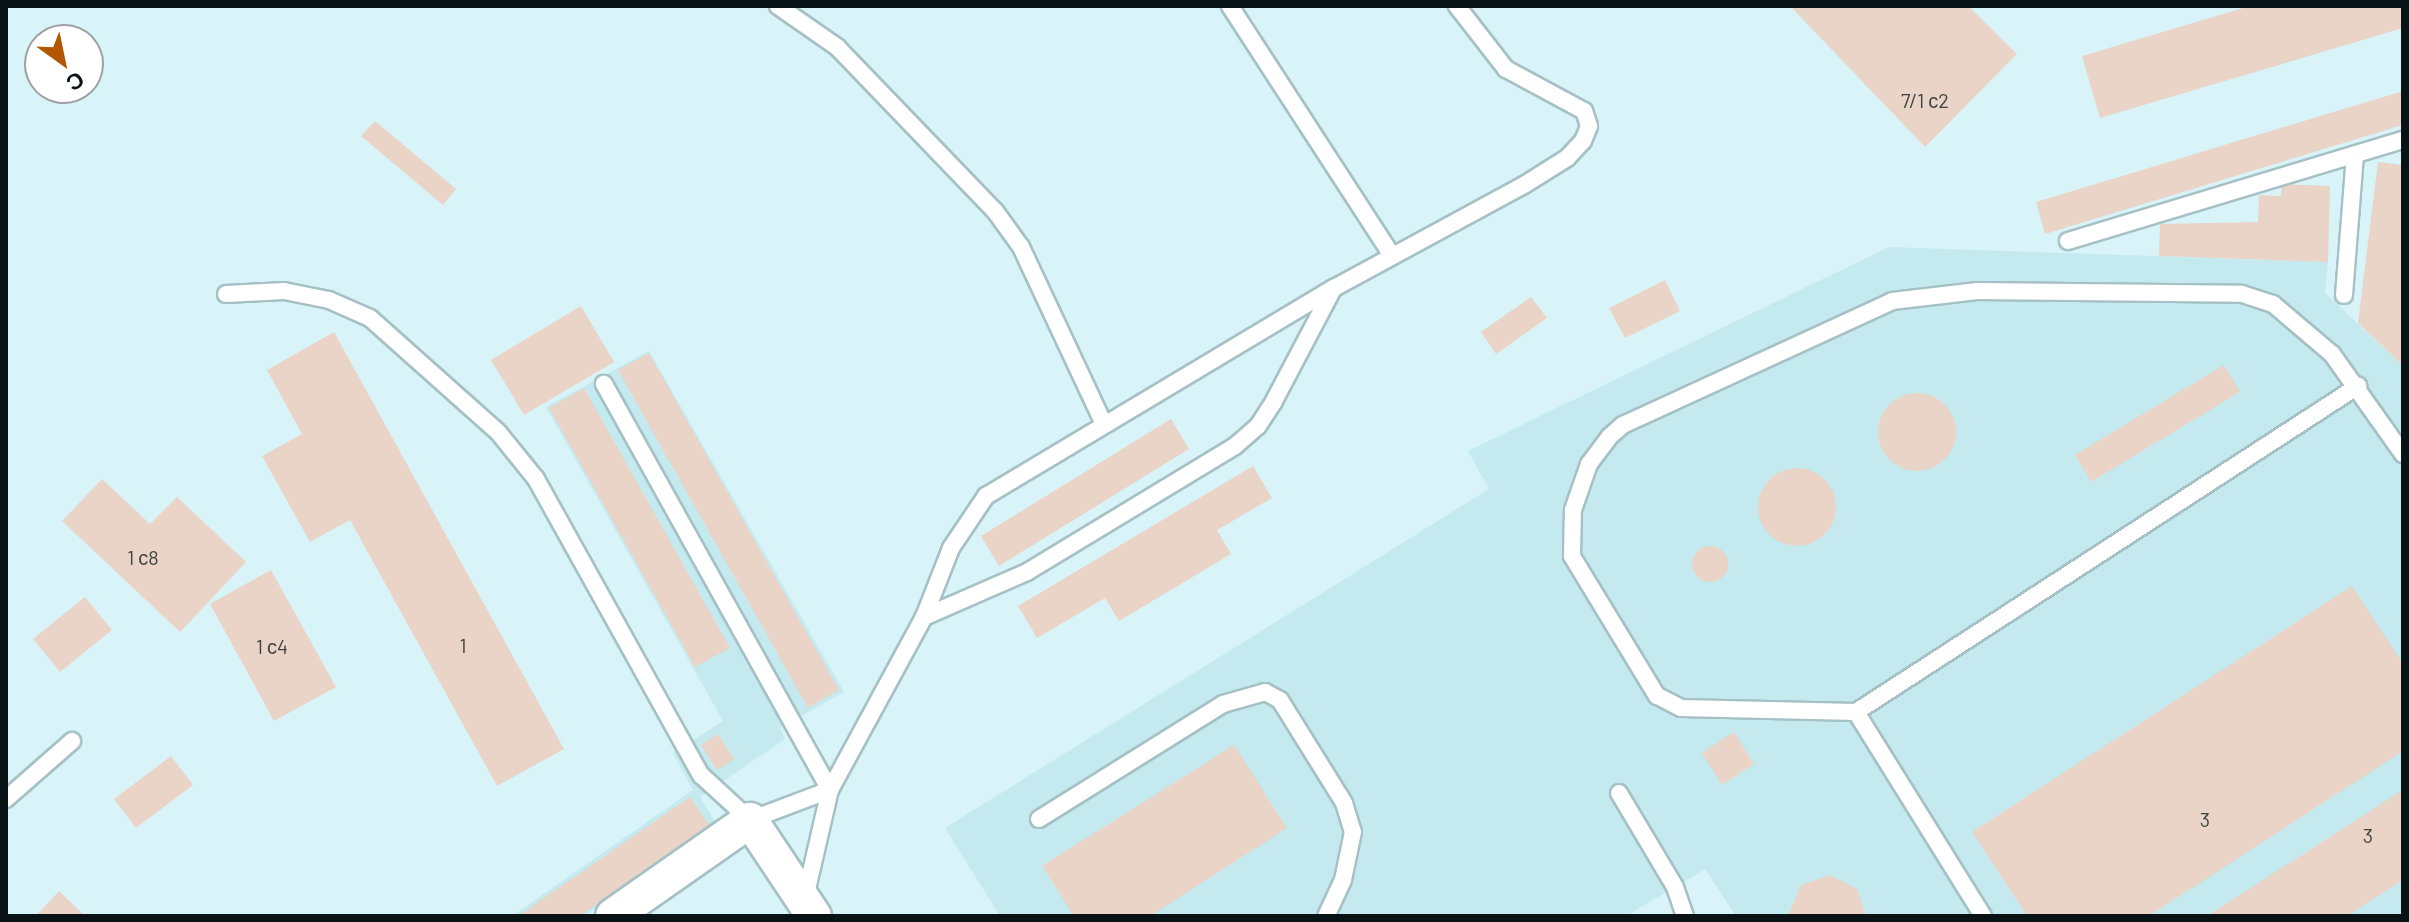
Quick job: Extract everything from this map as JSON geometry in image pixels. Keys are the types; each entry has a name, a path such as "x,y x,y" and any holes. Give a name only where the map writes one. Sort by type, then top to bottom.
{"street":[{"path":"613,916 750,820 809,908"}],"lane":[{"path":"778,6 837,47 995,211 1021,247 1103,422"},
{"path":"1230,6 1392,255"},
{"path":"809,908 830,790 924,617 968,515 1018,472 1334,288 1567,158 1589,126 1572,100 1506,69 1457,6"},
{"path":"2068,241 2403,140"},
{"path":"2344,295 2355,154"},
{"path":"924,617 1027,572 1235,446 1258,426 1274,401 1334,288"},
{"path":"226,294 284,291 329,300 370,318 498,432 536,479 701,775 750,820 830,790"},
{"path":"2358,386 1856,712 1681,708 1657,696 1580,572 1570,541 1573,510 1589,464 1623,425 1876,304 1977,291 2258,297 2312,335 2358,386 2403,454"},
{"path":"604,384 830,790"},
{"path":"1039,819 1223,704 1265,692 1280,700 1344,803 1353,832 1343,880 1326,916"},
{"path":"1856,712 1983,916"},
{"path":"6,799 72,741"},
{"path":"1619,793 1675,887 1685,916"}],"shaded area":[{"path":"1889,247 2328,262 2325,293 2403,366 2403,916 1736,916 1705,869 1626,916 1000,916 945,828 1489,489 1468,451"},
{"path":"649,351 844,692 780,728 785,739 700,797 717,824 584,916 512,916 693,790 673,753 723,721 546,407"}],"building":[{"path":"1790,6 1968,6 2017,54 1925,147"},
{"path":"2250,6 2403,6 2403,28 2100,118 2082,56"},
{"path":"2403,91 2403,125 2045,234 2036,202"},
{"path":"375,121 456,189 443,205 361,136"},
{"path":"2378,162 2403,165 2403,366 2358,323"},
{"path":"2282,184 2330,186 2328,262 2159,256 2160,224 2258,222 2259,195 2281,196"},
{"path":"1665,280 1680,311 1625,338 1609,308"},
{"path":"1531,297 1547,318 1496,354 1481,332"},
{"path":"581,306 614,362 524,415 491,360"},
{"path":"334,332 564,749 497,786 350,520 310,542 262,456 302,434 267,370"},
{"path":"649,353 839,690 808,708 618,370"},
{"path":"2224,365 2240,392 2091,482 2075,455"},
{"path":"584,388 730,648 695,667 549,408"},
{"path":"1917,393 1932,396 1945,404 1953,417 1956,432 1953,447 1945,460 1932,468 1917,471 1902,468 1889,460 1881,447 1878,432 1881,417 1889,404 1902,396"},
{"path":"1171,419 1189,449 999,566 981,536"},
{"path":"1253,466 1272,498 1217,530 1231,554 1119,621 1105,598 1037,638 1018,606"},
{"path":"1797,468 1812,471 1825,479 1833,492 1836,507 1833,522 1825,535 1812,543 1797,546 1782,543 1769,535 1761,522 1758,507 1761,492 1769,479 1782,471"},
{"path":"102,479 150,524 177,497 246,562 180,632 62,521"},
{"path":"1710,546 1722,552 1728,564 1722,576 1710,582 1698,576 1692,564 1698,552"},
{"path":"271,570 336,687 274,721 210,604"},
{"path":"2352,586 2403,664 2403,751 2149,916 2027,916 1972,832"},
{"path":"85,597 112,630 60,672 33,639"},
{"path":"1734,732 1754,764 1722,785 1702,753"},
{"path":"718,734 734,759 717,770 701,745"},
{"path":"1234,745 1287,828 1150,916 1074,916 1042,866"},
{"path":"171,756 193,785 136,828 114,799"},
{"path":"2403,790 2403,880 2347,916 2207,916"},
{"path":"690,797 710,826 580,916 518,916"},
{"path":"1830,875 1857,889 1866,916 1788,916 1801,885"},
{"path":"59,891 85,916 36,916"}]}
